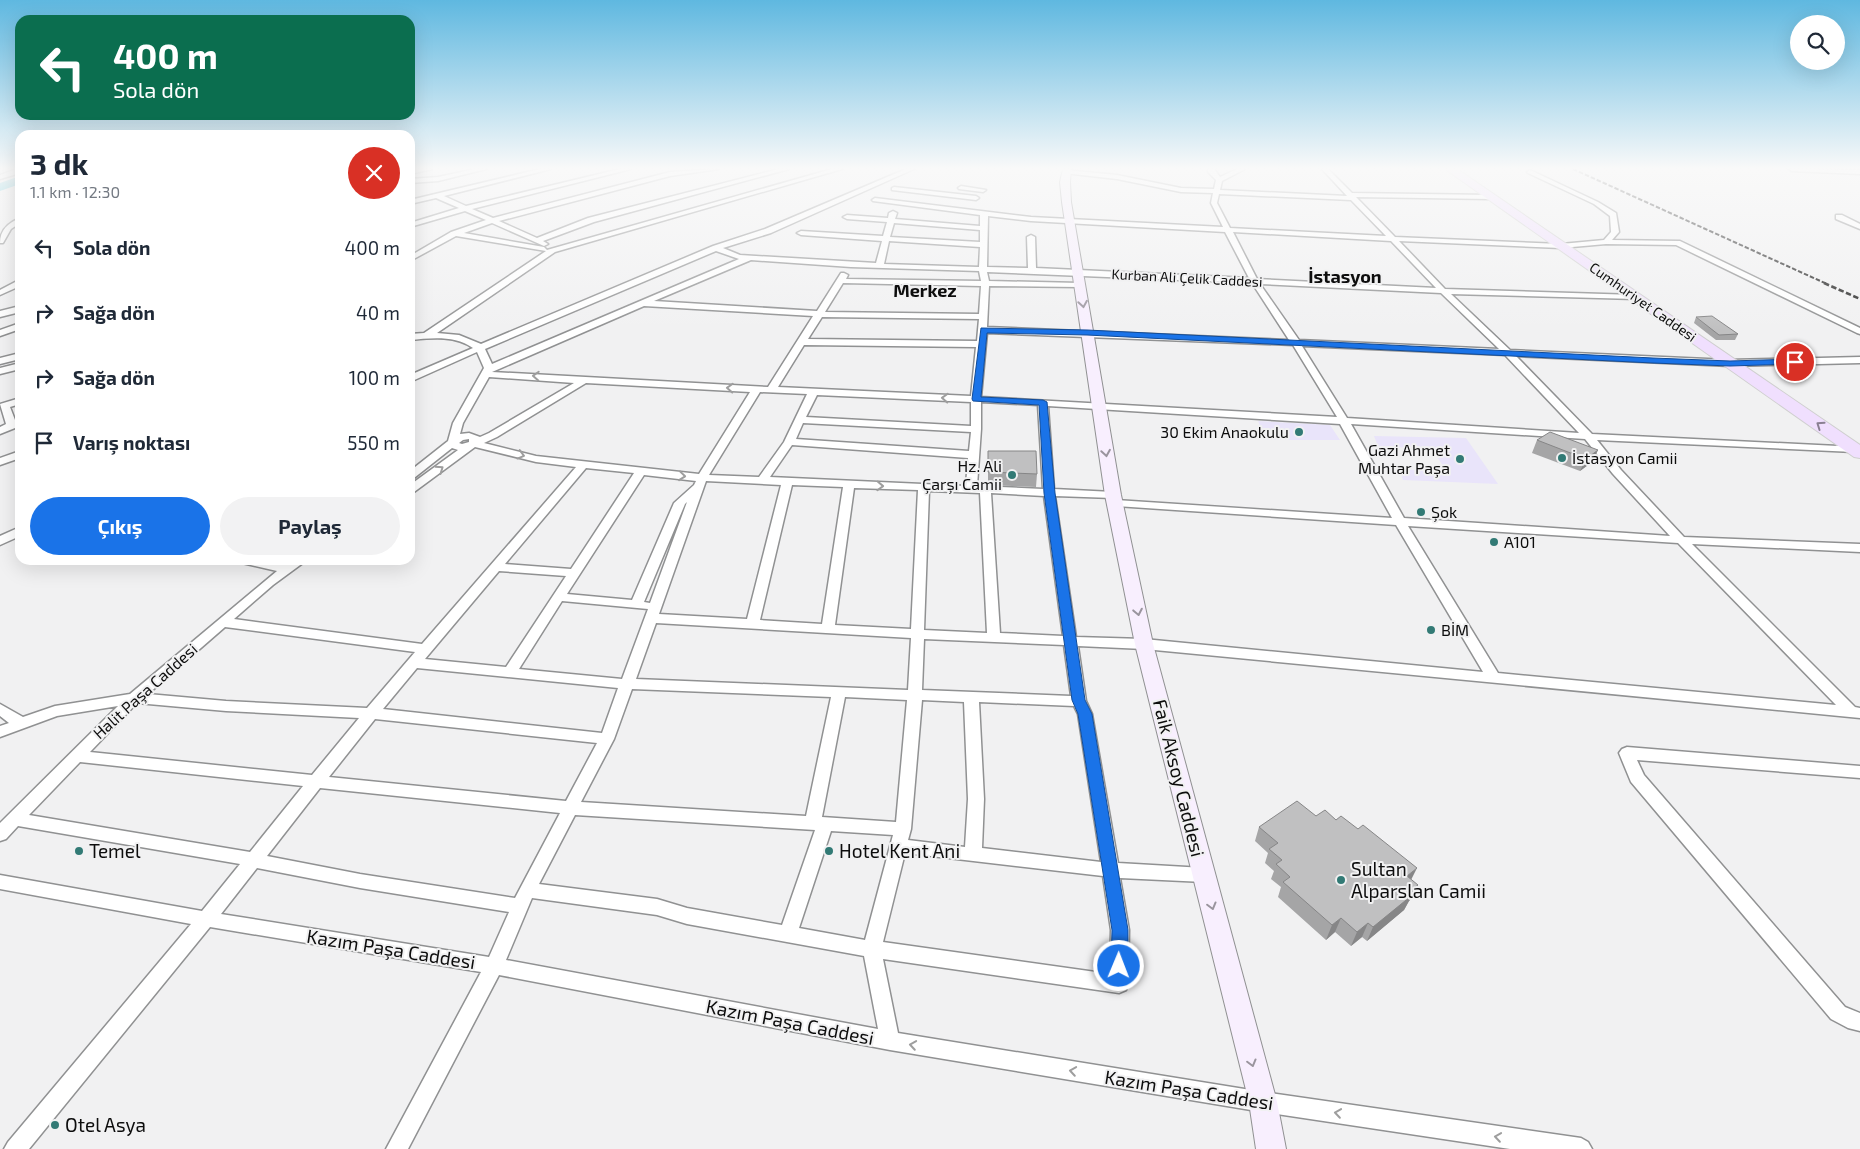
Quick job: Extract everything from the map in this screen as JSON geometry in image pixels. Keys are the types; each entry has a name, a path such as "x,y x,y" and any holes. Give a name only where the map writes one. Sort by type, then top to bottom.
{"main road":[{"name":"Faik Aksoy Caddesi","path":"1070,223 1114,499 1144,644 1263,1102 1271,1149"},
{"name":"Cumhuriyet Caddesi","path":"1528,223 1857,451"}],"street":[{"path":"0,241 8,228 15,223"},
{"path":"415,256 454,234 484,223"},
{"path":"497,223 552,250"},
{"path":"537,241 583,223"},
{"path":"426,336 552,250 649,223"},
{"path":"415,377 716,248 787,223"},
{"path":"878,266 890,223"},
{"path":"921,223 984,228"},
{"path":"971,489 976,428 976,399 984,330 984,223"},
{"path":"1102,223 1393,239 1561,246 1606,242 1677,243 1860,331"},
{"path":"1225,223 1254,281 1296,343 1344,421 1400,522 1494,678"},
{"path":"1377,223 1588,436 1617,472 1681,540 1856,713"},
{"path":"1606,242 1615,232 1614,223"},
{"path":"801,233 984,245"},
{"path":"454,234 552,250"},
{"path":"1030,236 1032,271"},
{"name":"Kurban Ali Çelik Caddesi","path":"716,248 739,258 851,265 1078,272 1636,298"},
{"path":"415,472 453,442 458,423 488,371 749,258"},
{"path":"771,390 817,314 851,265"},
{"path":"840,281 1080,285"},
{"path":"0,293 15,286"},
{"path":"642,303 817,314 984,317"},
{"path":"0,314 15,310"},
{"path":"0,333 15,328"},
{"path":"984,330 1087,333 1730,363 1860,360"},
{"path":"415,337 460,338 473,342 480,348 488,371"},
{"path":"800,342 982,344"},
{"path":"0,361 15,357"},
{"path":"0,371 15,367"},
{"path":"488,371 585,380 1099,405 1857,451"},
{"path":"453,442 458,448 493,435 585,380"},
{"path":"397,1149 494,966 519,906 607,739 701,482 757,389"},
{"path":"762,481 789,442 813,392"},
{"path":"15,402 4,405 15,422"},
{"path":"527,890 657,907 686,916 872,949 1119,984 1120,930 1085,714 1079,700 1070,640 1049,493 1043,402"},
{"path":"800,420 976,428"},
{"path":"0,431 15,424"},
{"path":"789,442 974,455"},
{"path":"415,486 472,444 536,459 701,482 762,481 1049,493 1400,522 1681,540 1860,548"},
{"path":"0,462 15,456"},
{"path":"14,1149 206,920 371,713 583,465"},
{"path":"509,673 561,597 640,472"},
{"path":"636,605 680,503 701,482"},
{"path":"753,624 787,482"},
{"path":"828,628 849,484"},
{"path":"890,1041 872,949 903,829 915,693 924,488"},
{"path":"985,490 994,637"},
{"path":"0,541 15,534"},
{"path":"267,565 288,570"},
{"name":"Halit Paşa Caddesi","path":"0,834 134,698 269,582 294,565"},
{"path":"496,567 576,573"},
{"path":"561,597 636,605 653,612 753,624 917,634 1144,644 1856,713"},
{"path":"223,622 426,649"},
{"path":"414,663 627,684 1079,700"},
{"path":"788,934 819,824 839,691"},
{"path":"970,696 976,799 973,854"},
{"path":"0,732 55,711 134,698 226,706 371,713 607,739"},
{"path":"0,709 22,724"},
{"path":"1860,772 1627,753 1637,778 1838,1013 1855,1022 1860,1022"},
{"path":"75,756 570,808 903,829"},
{"path":"15,819 254,860 360,881 519,906"},
{"path":"899,846 1111,870 1204,874"},
{"name":"Kazım Paşa Caddesi","path":"0,882 206,920 494,966 890,1041 1263,1102 1581,1149"}],"shaded area":[{"name":"30 Ekim Anaokulu","path":"1258,421 1330,425 1340,440 1266,440"},
{"name":"Gazi Ahmet Muhtar Paşa","path":"1374,436 1466,438 1498,484 1403,480 1399,469 1447,472 1432,449 1378,446"}],"building":[{"path":"1712,316 1738,334 1719,335 1696,317"},
{"path":"1550,432 1598,450 1586,459 1537,440"},
{"path":"988,451 1036,451 1037,474 988,472"},
{"name":"Sultan Alparslan Camii","path":"1297,801 1316,816 1325,810 1336,820 1341,816 1358,829 1363,825 1417,868 1407,876 1418,885 1407,893 1411,896 1373,927 1368,923 1357,932 1341,918 1332,925 1283,882 1290,877 1276,864 1282,860 1269,849 1278,843 1259,827"}],"railway":[{"path":"1691,223 1827,284"},
{"path":"1824,283 1860,299"}],"place":[{"name":"30 Ekim Anaokulu","path":"1299,432"},
{"name":"İstasyon Camii","path":"1562,458"},
{"name":"Gazi Ahmet Muhtar Paşa","path":"1460,459"},
{"name":"Hz. Ali Çarşı Camii","path":"1012,475"},
{"name":"Şok","path":"1421,512"},
{"name":"A101","path":"1494,542"},
{"name":"BİM","path":"1431,630"},
{"name":"Temel","path":"79,851"},
{"name":"Hotel Kent Ani","path":"829,851"},
{"name":"Sultan Alparslan Camii","path":"1341,880"},
{"name":"Otel Asya","path":"55,1125"}],"district":[{"name":"İstasyon","path":"1345,277"},
{"name":"Merkez","path":"925,291"}],"route":[{"path":"1119,966 1120,930 1085,714 1079,700 1049,493 1043,402 976,399 984,330 1087,333 1653,360 1730,363 1795,362"}]}
